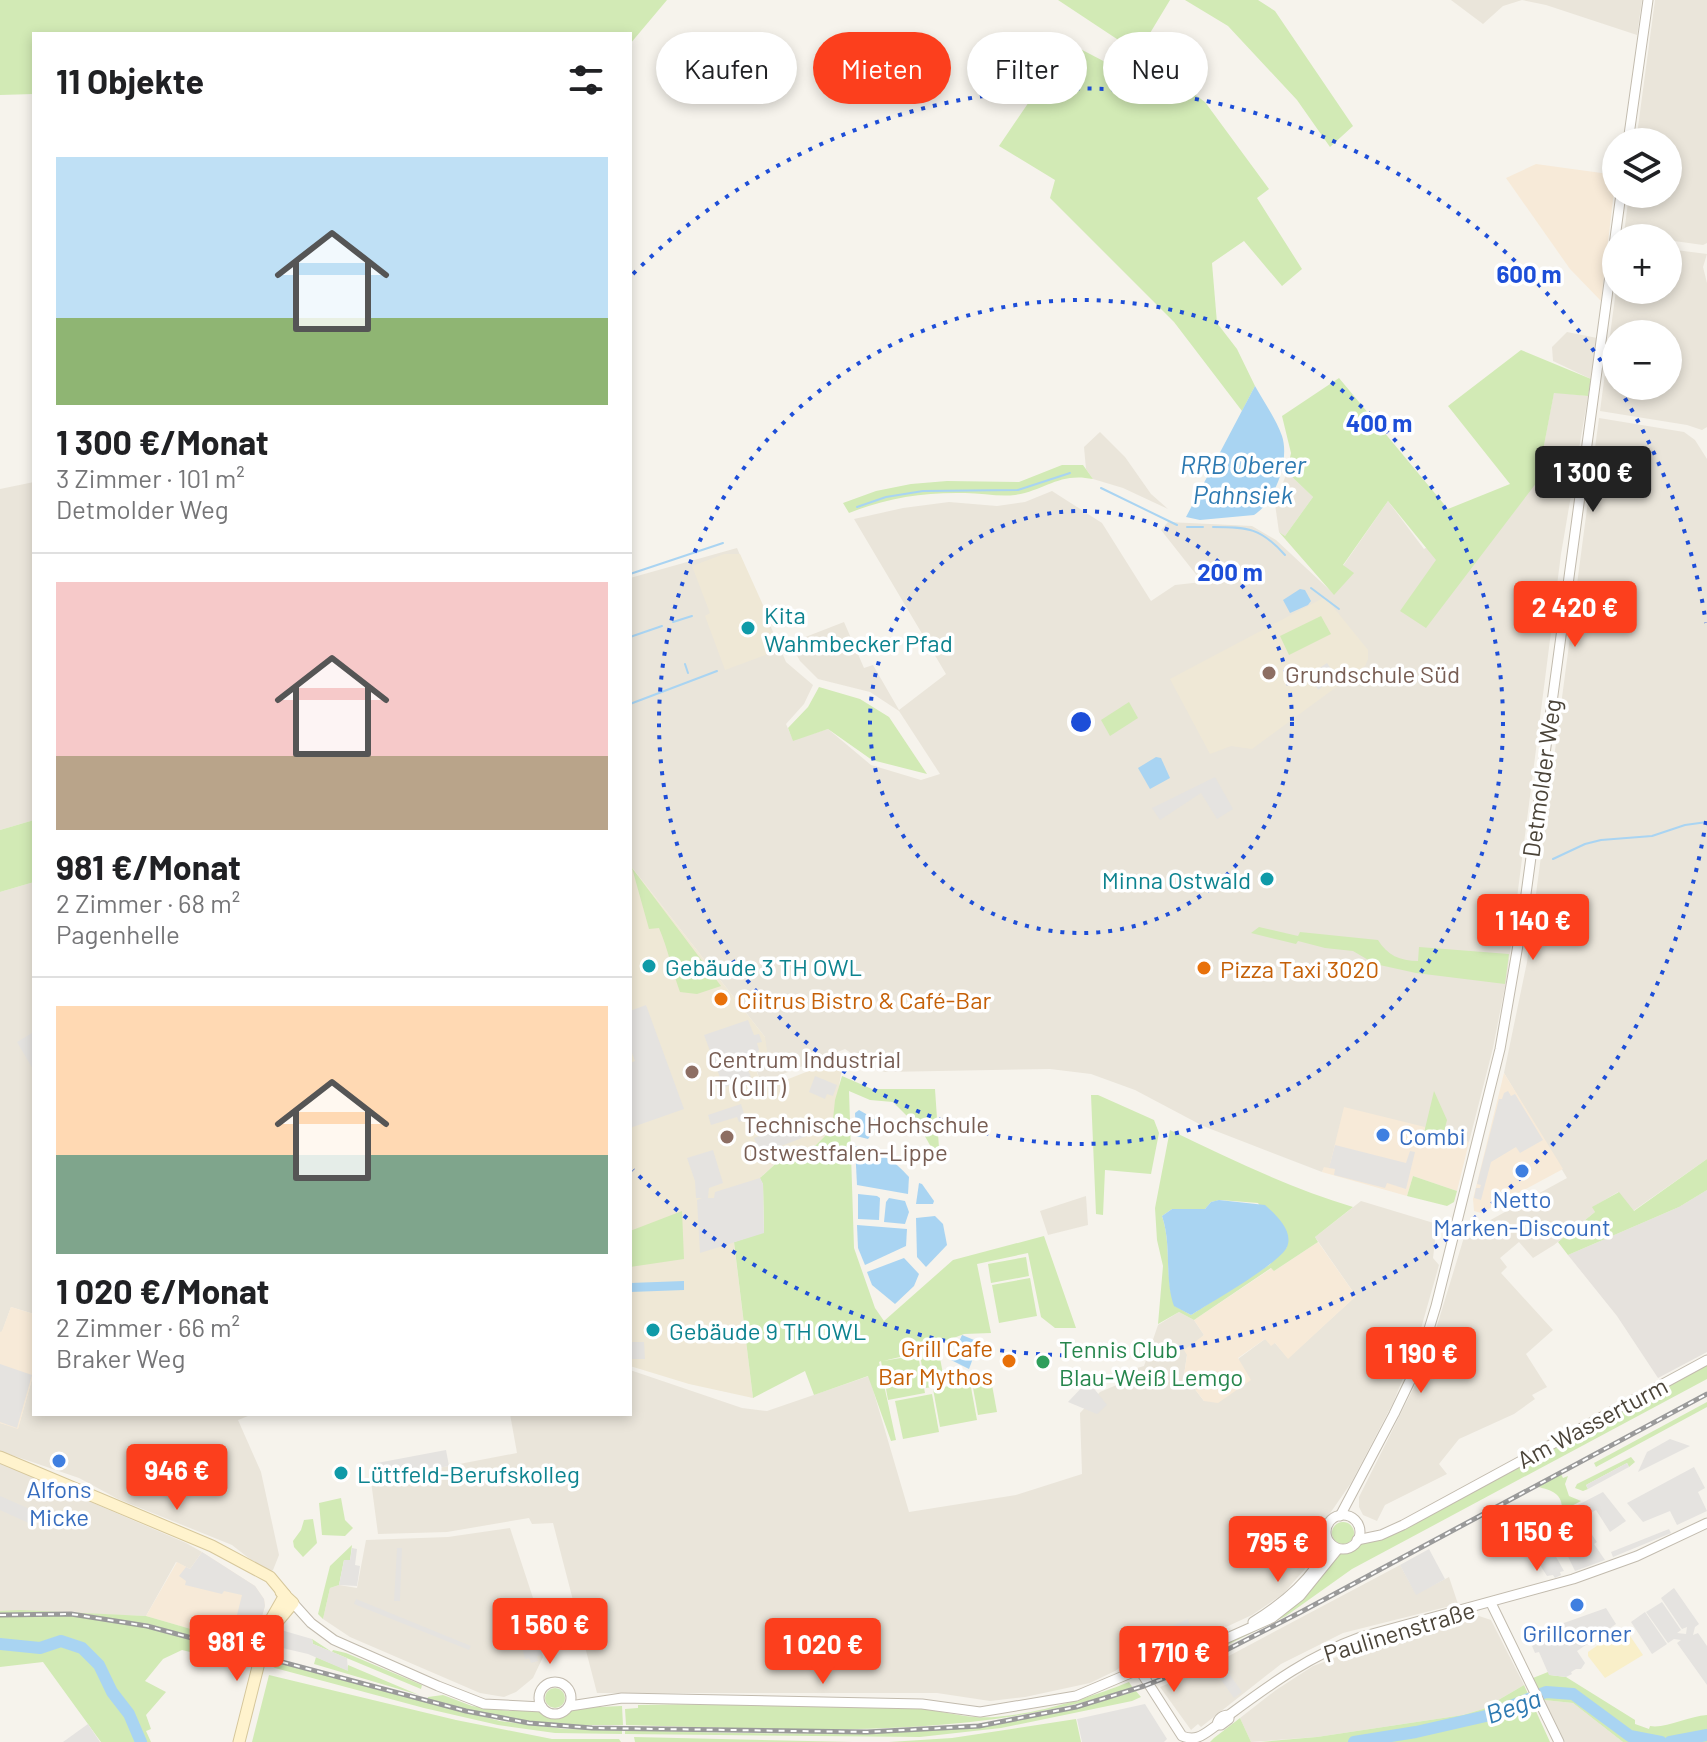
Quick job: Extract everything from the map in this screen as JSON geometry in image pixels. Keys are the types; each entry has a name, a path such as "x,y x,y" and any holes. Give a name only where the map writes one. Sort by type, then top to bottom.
{"main road":[{"path":"0,1457 212,1546 270,1577 289,1599 268,1633 239,1742"}],"street":[{"path":"1630,128 1648,0"},
{"name":"Detmolder Weg","path":"1340,1516 1394,1414 1423,1348 1443,1279 1510,1003 1619,208"},
{"name":"Am Wasserturm","path":"1357,1540 1392,1530 1707,1360"},
{"name":"Detmolder Weg","path":"1356,1522 1357,1483"},
{"path":"1356,1522 1357,1540 1349,1548 1334,1546 1327,1538 1327,1526 1340,1516 1356,1522 1365,1529 1392,1530"},
{"name":"Paulinenstraße","path":"1139,1669 1182,1736 1192,1740 1283,1675 1331,1648 1604,1569 1707,1523"},
{"path":"571,1702 594,1703 622,1698 907,1703 987,1712 1091,1691 1139,1669 1198,1651 1272,1618 1289,1606 1334,1546"},
{"path":"289,1599 311,1623 334,1640 484,1704 513,1707 540,1702"},
{"path":"1491,1603 1559,1742"},
{"path":"540,1702 542,1688 555,1682 567,1687 571,1702"},
{"path":"540,1702 553,1714 563,1713 571,1702"}],"shaded area":[{"path":"1451,0 1522,0 1503,6 1483,24"},
{"path":"1522,0 1642,0 1637,35 1546,5"},
{"path":"1655,0 1707,0 1707,243 1682,242 1682,224 1625,224 1627,208 1682,208 1682,128 1638,128"},
{"path":"1536,164 1602,173 1602,208 1612,208 1610,224 1602,224 1601,301 1570,269 1506,178"},
{"path":"1682,251 1707,254 1703,267 1707,283 1707,427 1702,430 1600,411 1602,396 1602,400 1682,400 1682,320 1612,320 1614,304 1682,304"},
{"path":"1567,332 1597,338 1591,379 1553,361 1552,347"},
{"path":"1554,392 1588,396 1561,554 1507,976 1493,1048 1469,1142 1436,1135 1434,1139 1423,1137 1425,1128 1329,1169 1324,1168 1322,1172 1203,1126 1135,1090 1091,1074 1050,1069 885,1072 845,1049 761,1083 755,1066 765,1037 632,868 632,577 737,548 786,662 813,685 804,704 786,724 793,740 828,729 871,765 921,780 940,774 899,711 870,692 818,679 800,661 790,643 844,622 864,668 873,665 899,710 946,674 854,519 949,502 997,506 1025,502 1052,491 1102,523 1151,601 1175,585 1202,582 1161,530 1168,522 1252,526 1276,540 1334,594 1343,566 1388,501 1424,549 1537,482"},
{"path":"1599,418 1684,432 1695,440 1707,459 1707,1159 1633,1211 1618,1192 1593,1207 1595,1212 1533,1258 1519,1242 1500,1258 1507,1267 1501,1273 1553,1330 1526,1354 1547,1387 1532,1395 1535,1399 1514,1414 1459,1439 1439,1464 1447,1474 1385,1505 1377,1521 1363,1515 1359,1497 1425,1365 1465,1234 1567,1178 1504,1073 1527,962"},
{"path":"1100,432 1125,457 1151,494 1168,509 1123,488 1093,479 1086,469 1084,447"},
{"path":"1287,472 1313,497 1285,536 1279,532 1275,504"},
{"path":"32,482 32,821 0,830 0,489"},
{"path":"724,554 740,554 772,625 769,627 776,651 725,670 705,616 710,613 692,566"},
{"name":"Grundschule Süd","path":"1325,597 1368,650 1365,666 1252,749 1231,746 1210,754 1170,679"},
{"path":"1327,663 1336,676 1318,690 1310,674"},
{"path":"1215,777 1233,809 1217,819 1201,793 1160,820 1152,808"},
{"name":"Technische Hochschule Ostwestfalen-Lippe","path":"632,868 765,1037 768,1058 755,1067 763,1089 834,1061 842,1068 832,1129 816,1145 785,1155 761,1177 763,1184 734,1243 753,1398 689,1384 632,1367"},
{"path":"32,883 32,1313 11,1307 2,1332 0,1332 0,892"},
{"path":"646,1005 684,1109 632,1127 632,1062 635,1061 632,1053 632,1010"},
{"path":"748,1020 754,1035 759,1034 762,1042 757,1043 759,1050 756,1057 749,1060 753,1068 748,1070 751,1077 734,1089 731,1084 724,1088 704,1035"},
{"path":"32,1033 32,1068 17,1042"},
{"path":"1504,1073 1563,1169 1481,1213 1474,1211 1473,1199"},
{"path":"815,1076 837,1085 833,1096 827,1094 825,1099 809,1092"},
{"path":"1508,1091 1511,1096 1515,1094 1543,1140 1520,1153 1516,1147 1491,1162 1481,1200 1474,1198 1476,1188 1481,1185 1477,1184 1499,1099"},
{"path":"741,1104 746,1120 739,1122 737,1117 711,1125 708,1115"},
{"path":"1344,1107 1425,1127 1423,1137 1436,1135 1469,1142 1457,1191 1413,1176 1407,1196 1322,1172 1324,1167 1329,1168"},
{"path":"800,1120 807,1136 761,1154 754,1138"},
{"path":"1335,1145 1406,1163 1410,1151 1415,1152 1406,1189 1387,1183 1385,1188 1334,1175 1335,1169 1329,1168"},
{"path":"713,1150 723,1183 709,1188 708,1198 714,1198 715,1192 760,1178 763,1184 764,1233 700,1253 697,1200 702,1198 696,1198 695,1181 687,1158"},
{"path":"1707,1190 1707,1352 1658,1378 1617,1316 1568,1255 1679,1207"},
{"path":"1086,1196 1088,1225 1048,1235 1040,1211"},
{"path":"1361,1201 1437,1224 1433,1258 1439,1265 1416,1346 1393,1403 1351,1483 1324,1522 1320,1539 1305,1569 1283,1594 1252,1615 1198,1640 1143,1652 1090,1683 990,1701 937,1693 597,1693 553,1523 532,1524 529,1518 447,1532 378,1534 371,1481 517,1453 510,1416 632,1416 632,1371 742,1408 767,1411 869,1376 909,1512 1016,1495 1082,1474 1080,1413 1100,1392 1119,1384 1117,1374 1144,1366 1158,1325 1179,1312 1194,1320 1204,1335 1187,1355 1184,1375 1204,1401 1239,1363 1238,1359 1265,1339 1275,1343 1288,1358 1356,1296 1315,1237"},
{"path":"1318,1242 1356,1296 1288,1359 1275,1343 1271,1346 1265,1339 1238,1358 1251,1380 1218,1403 1204,1401 1184,1375 1187,1355 1184,1350 1204,1335 1194,1320 1272,1268 1274,1271"},
{"path":"11,1307 32,1313 32,1379 18,1429 0,1423 2,1331"},
{"path":"632,1342 644,1342 645,1359 632,1359"},
{"path":"0,1364 32,1375 17,1428 0,1422"},
{"path":"32,1379 32,1416 248,1416 238,1420 261,1472 279,1555 273,1570 268,1573 232,1545 118,1499 79,1478 0,1451 0,1423 18,1428"},
{"path":"1088,1381 1107,1405 1097,1414 1068,1402"},
{"path":"1670,1439 1690,1446 1638,1472 1647,1452"},
{"path":"446,1450 449,1466 380,1479 377,1463"},
{"path":"0,1463 202,1552 190,1569 176,1562 146,1616 0,1611"},
{"path":"1627,1463 1629,1467 1588,1489 1586,1485"},
{"path":"1694,1467 1705,1488 1698,1492 1707,1511 1677,1525 1670,1511 1643,1522 1627,1503"},
{"path":"1603,1492 1626,1521 1610,1532 1596,1510 1581,1519 1576,1506"},
{"path":"0,1496 39,1513 33,1525 0,1510"},
{"path":"510,1528 533,1598 543,1657 533,1678 516,1692 504,1697 480,1693 350,1637 323,1619 330,1588 339,1585 357,1588 366,1540 448,1537"},
{"path":"1669,1529 1671,1533 1613,1557 1611,1552"},
{"path":"1590,1532 1605,1560 1575,1571 1561,1542"},
{"path":"1546,1539 1564,1571 1555,1578 1553,1575 1547,1576 1530,1549"},
{"path":"352,1548 357,1549 355,1565 360,1566 357,1586 339,1585 344,1560 350,1560"},
{"path":"397,1548 402,1548 400,1601 394,1601"},
{"path":"1429,1549 1445,1579 1416,1595 1400,1565"},
{"path":"202,1552 255,1586 264,1599 265,1606 253,1647 146,1616 177,1562 190,1569"},
{"path":"202,1552 255,1586 264,1599 265,1606 253,1647 220,1638 224,1625 234,1627 242,1595 224,1591 222,1594 185,1585 186,1581 179,1576 186,1567 190,1569"},
{"path":"1400,1565 1416,1594 1449,1577 1458,1604 1343,1633 1281,1664 1201,1727 1198,1724 1191,1730 1160,1687 1210,1666"},
{"path":"1674,1588 1699,1624 1693,1635 1698,1633 1707,1646 1707,1685 1677,1643 1681,1640 1674,1639 1668,1643 1646,1612 1662,1602 1681,1630 1677,1633 1686,1634 1687,1627 1682,1629 1661,1598"},
{"path":"356,1599 471,1646 469,1650 354,1604"},
{"path":"1606,1608 1616,1624 1577,1651 1585,1663 1581,1669 1566,1677 1549,1675 1539,1652 1535,1653 1532,1646 1538,1643 1533,1634"},
{"path":"1645,1612 1667,1644 1652,1654 1631,1622"},
{"path":"1479,1616 1491,1620 1524,1685 1483,1709 1463,1715 1317,1737 1251,1742 1240,1718 1313,1666 1374,1643"},
{"path":"1188,1619 1194,1636 1166,1647 1164,1642 1159,1644 1155,1641 1154,1634"},
{"path":"281,1630 312,1639 313,1644 347,1658 348,1671 308,1654 274,1646"},
{"path":"535,1630 542,1655 537,1656 538,1661 531,1663 529,1658 525,1659 519,1634"},
{"path":"1226,1669 1242,1692 1234,1698 1219,1677"},
{"path":"1544,1700 1573,1703 1623,1742 1565,1742"},
{"path":"1145,1704 1167,1739 1164,1742 1082,1742 1077,1719"},
{"path":"88,1724 100,1742 63,1742"}],"green space":[{"path":"0,0 667,0 632,42 632,32 32,32 32,94 0,95"},
{"path":"1058,0 1170,0 1151,32 1106,32"},
{"path":"1185,0 1258,0 1275,11 1353,126 1330,147 1297,100 1228,26"},
{"path":"1087,52 1103,61 1103,104 1206,104 1269,189 1257,198 1302,269 1282,286 1244,241 1212,263 1217,323 1237,349 1255,386 1242,411 1174,322 1050,198 1055,180 999,146 1028,104 1087,104"},
{"path":"1521,350 1591,379 1588,396 1554,393 1537,482 1426,628 1400,611 1436,560 1388,501 1343,565 1354,573 1334,595 1279,532 1285,536 1313,497 1287,472 1291,453 1282,416 1339,378 1448,509 1510,484 1448,406"},
{"path":"1062,465 1083,465 1093,479 1071,478 1015,495 920,495 877,503 849,513 843,503 876,491 911,484 1019,482"},
{"path":"1321,616 1331,634 1289,655 1280,636"},
{"path":"819,687 860,699 889,717 927,774 872,760 828,729 793,741 788,728 808,707"},
{"path":"1129,702 1138,718 1110,736 1101,720"},
{"path":"32,821 32,883 0,892 0,830"},
{"path":"632,868 721,986 697,994 680,992 659,928 649,929"},
{"path":"1259,927 1298,936 1300,932 1378,940 1390,953 1411,961 1418,961 1419,947 1509,954 1505,984 1416,973 1375,964 1353,951 1298,941 1296,944 1251,933"},
{"path":"842,1076 872,1089 935,1089 940,1163 922,1131 893,1102 870,1100 849,1091 854,1248 875,1308 884,1321 953,1260 1044,1236 1076,1328 1055,1328 1041,1317 1028,1253 977,1264 991,1333 964,1334 914,1349 917,1353 883,1361 918,1355 925,1393 888,1400 879,1362 896,1440 891,1441 868,1376 814,1395 805,1371 753,1398 734,1242 764,1232 763,1184 760,1178 785,1155 816,1145 832,1129 835,1100"},
{"path":"1434,1091 1447,1120 1443,1136 1436,1135 1434,1139 1423,1137"},
{"path":"1091,1095 1098,1095 1154,1120 1159,1133 1151,1174 1105,1170 1103,1215 1096,1214"},
{"path":"1170,1130 1283,1182 1353,1207 1315,1237 1318,1242 1274,1271 1271,1268 1194,1320 1179,1312 1158,1324 1163,1266 1155,1208","holes":["1220,1200 1258,1203 1287,1247 1269,1265 1191,1315 1175,1306 1162,1216 1172,1209 1205,1209 1211,1202"]},
{"path":"1707,1159 1707,1190 1679,1207 1568,1255 1558,1242 1595,1212 1592,1207 1619,1192 1634,1211"},
{"path":"1413,1176 1457,1191 1454,1202 1447,1206 1407,1196"},
{"path":"682,1211 684,1259 632,1267 632,1230"},
{"path":"1026,1257 1029,1276 991,1283 988,1264"},
{"path":"1030,1278 1037,1316 999,1323 992,1285"},
{"path":"938,1347 945,1385 926,1388 919,1350"},
{"path":"1707,1365 1707,1379 1352,1569 1286,1616 1158,1679 1156,1670 1207,1653 1249,1632 1340,1552 1406,1528"},
{"path":"990,1374 997,1412 978,1415 971,1377"},
{"path":"970,1382 977,1420 940,1427 933,1389"},
{"path":"932,1394 939,1432 903,1439 895,1401"},
{"path":"1707,1402 1707,1407 1596,1467 1594,1463"},
{"path":"1631,1457 1635,1462 1629,1467 1627,1463 1586,1485 1588,1489 1583,1491 1575,1488 1577,1484"},
{"path":"1561,1474 1563,1478 1568,1476 1565,1484 1569,1496 1581,1501 1562,1511 1558,1496 1538,1487"},
{"path":"341,1498 345,1520 353,1528 345,1536 322,1535 319,1503"},
{"path":"313,1519 317,1543 303,1557 293,1541 304,1520"},
{"path":"1343,1522 1351,1525 1354,1533 1351,1541 1343,1544 1335,1541 1332,1533 1335,1525"},
{"path":"352,1545 350,1561 344,1560 339,1585 330,1588 323,1619 318,1614 330,1566"},
{"path":"0,1611 146,1616 253,1647 247,1666 182,1650 163,1659 145,1681 166,1692 146,1715 151,1729 146,1731 151,1742 101,1742 43,1662 0,1667"},
{"path":"312,1639 332,1652 313,1644"},
{"path":"332,1652 346,1653 422,1685 421,1689"},
{"path":"316,1657 347,1670 348,1665 419,1695 314,1664"},
{"path":"269,1660 500,1721 565,1729 622,1730 622,1734 555,1733 498,1725 275,1668 268,1664"},
{"path":"1548,1672 1566,1677 1635,1720 1635,1724 1649,1729 1650,1726 1663,1726 1707,1715 1707,1742 1623,1742 1573,1703 1544,1700 1533,1678"},
{"path":"269,1675 456,1720 552,1739 619,1739 621,1742 252,1742"},
{"path":"1129,1682 1133,1688 1070,1705 1008,1717 945,1724 818,1729 626,1725 625,1709 638,1708 638,1705 902,1707 992,1717 1053,1707"},
{"path":"1524,1685 1550,1742 1260,1742 1317,1737 1463,1715 1483,1709"},
{"path":"555,1688 562,1691 565,1698 562,1705 555,1708 548,1705 545,1698 548,1691"},
{"path":"1136,1691 1141,1697 1132,1701 1001,1728 920,1737 625,1734 625,1730 819,1733 948,1727 1074,1708"},
{"path":"443,1695 472,1706 509,1711 539,1710 553,1717 575,1708 622,1706 623,1725 566,1725 501,1718 427,1700 428,1697"},
{"path":"1240,1718 1251,1742 1210,1742 1214,1738"},
{"path":"1076,1719 1081,1742 889,1742 952,1738"},
{"path":"634,1737 853,1742 635,1742"}],"sand":[{"path":"1624,1627 1643,1655 1605,1678 1588,1652"}],"water":[{"name":"RRB Oberer Pahnsiek","path":"1255,386 1277,423 1284,446 1282,468 1274,491 1254,515 1200,520 1186,517"},
{"path":"1300,589 1305,590 1311,601 1290,613 1283,600"},
{"path":"1156,757 1161,758 1170,778 1150,789 1138,768"},
{"path":"859,1110 880,1122 868,1139 856,1136 855,1113"},
{"path":"855,1146 878,1153 897,1166 909,1177 908,1194 857,1185"},
{"path":"919,1183 934,1201 933,1204 916,1204"},
{"path":"858,1194 880,1198 879,1220 858,1219"},
{"path":"889,1198 905,1201 909,1212 905,1224 884,1222"},
{"path":"1219,1200 1265,1205 1282,1223 1288,1235 1287,1247 1243,1283 1191,1315 1174,1306 1162,1216 1172,1209 1205,1209 1211,1202"},
{"path":"935,1216 943,1224 947,1245 926,1267 917,1257 916,1218"},
{"path":"857,1225 907,1229 906,1246 865,1265 858,1248"},
{"path":"904,1258 919,1274 914,1286 895,1304 872,1285 867,1272"},
{"path":"684,1281 684,1290 632,1292 632,1283"},
{"path":"962,1335 979,1342 969,1369 951,1360"}],"waterway":[{"path":"857,507 886,497 923,491 1018,490 1070,473"},
{"path":"1101,488 1177,525"},
{"path":"1187,527 1203,527"},
{"path":"1213,527 1261,534 1285,555"},
{"path":"632,573 723,543"},
{"path":"1311,588 1339,609"},
{"path":"673,622 692,616"},
{"path":"632,636 662,626"},
{"path":"685,664 688,673"},
{"path":"632,703 717,671"},
{"path":"1553,859 1601,840 1652,836 1685,825 1707,822"},
{"name":"Bega","path":"0,1644 40,1648 61,1641 82,1648 99,1665 112,1692 129,1714 141,1742"},
{"name":"Bega","path":"1354,1742 1486,1716 1546,1692 1573,1694 1630,1736 1661,1742"},
{"name":"Bega","path":"1670,1742 1707,1735"}],"railway":[{"path":"0,1615 71,1614 147,1626 466,1711 529,1723 592,1728 867,1732 979,1726 1076,1707 1193,1667 1707,1394"}],"place":[{"name":"Kita Wahmbecker Pfad","path":"748,628"},
{"name":"Grundschule Süd","path":"1269,673"},
{"name":"Minna Ostwald","path":"1267,879"},
{"name":"Gebäude 3 TH OWL","path":"649,966"},
{"name":"Pizza Taxi 3020","path":"1204,968"},
{"name":"Ciitrus Bistro & Café-Bar","path":"721,999"},
{"name":"Centrum Industrial IT (CIIT)","path":"692,1072"},
{"name":"Combi","path":"1383,1135"},
{"name":"Technische Hochschule Ostwestfalen-Lippe","path":"727,1137"},
{"name":"Netto Marken-Discount","path":"1522,1171"},
{"name":"Gebäude 9 TH OWL","path":"653,1330"},
{"name":"Grill Cafe Bar Mythos","path":"1009,1361"},
{"name":"Tennis Club Blau-Weiß Lemgo","path":"1043,1362"},
{"name":"Alfons Micke","path":"59,1461"},
{"name":"Lüttfeld-Berufskolleg","path":"341,1473"},
{"name":"Grillcorner","path":"1577,1605"}]}
